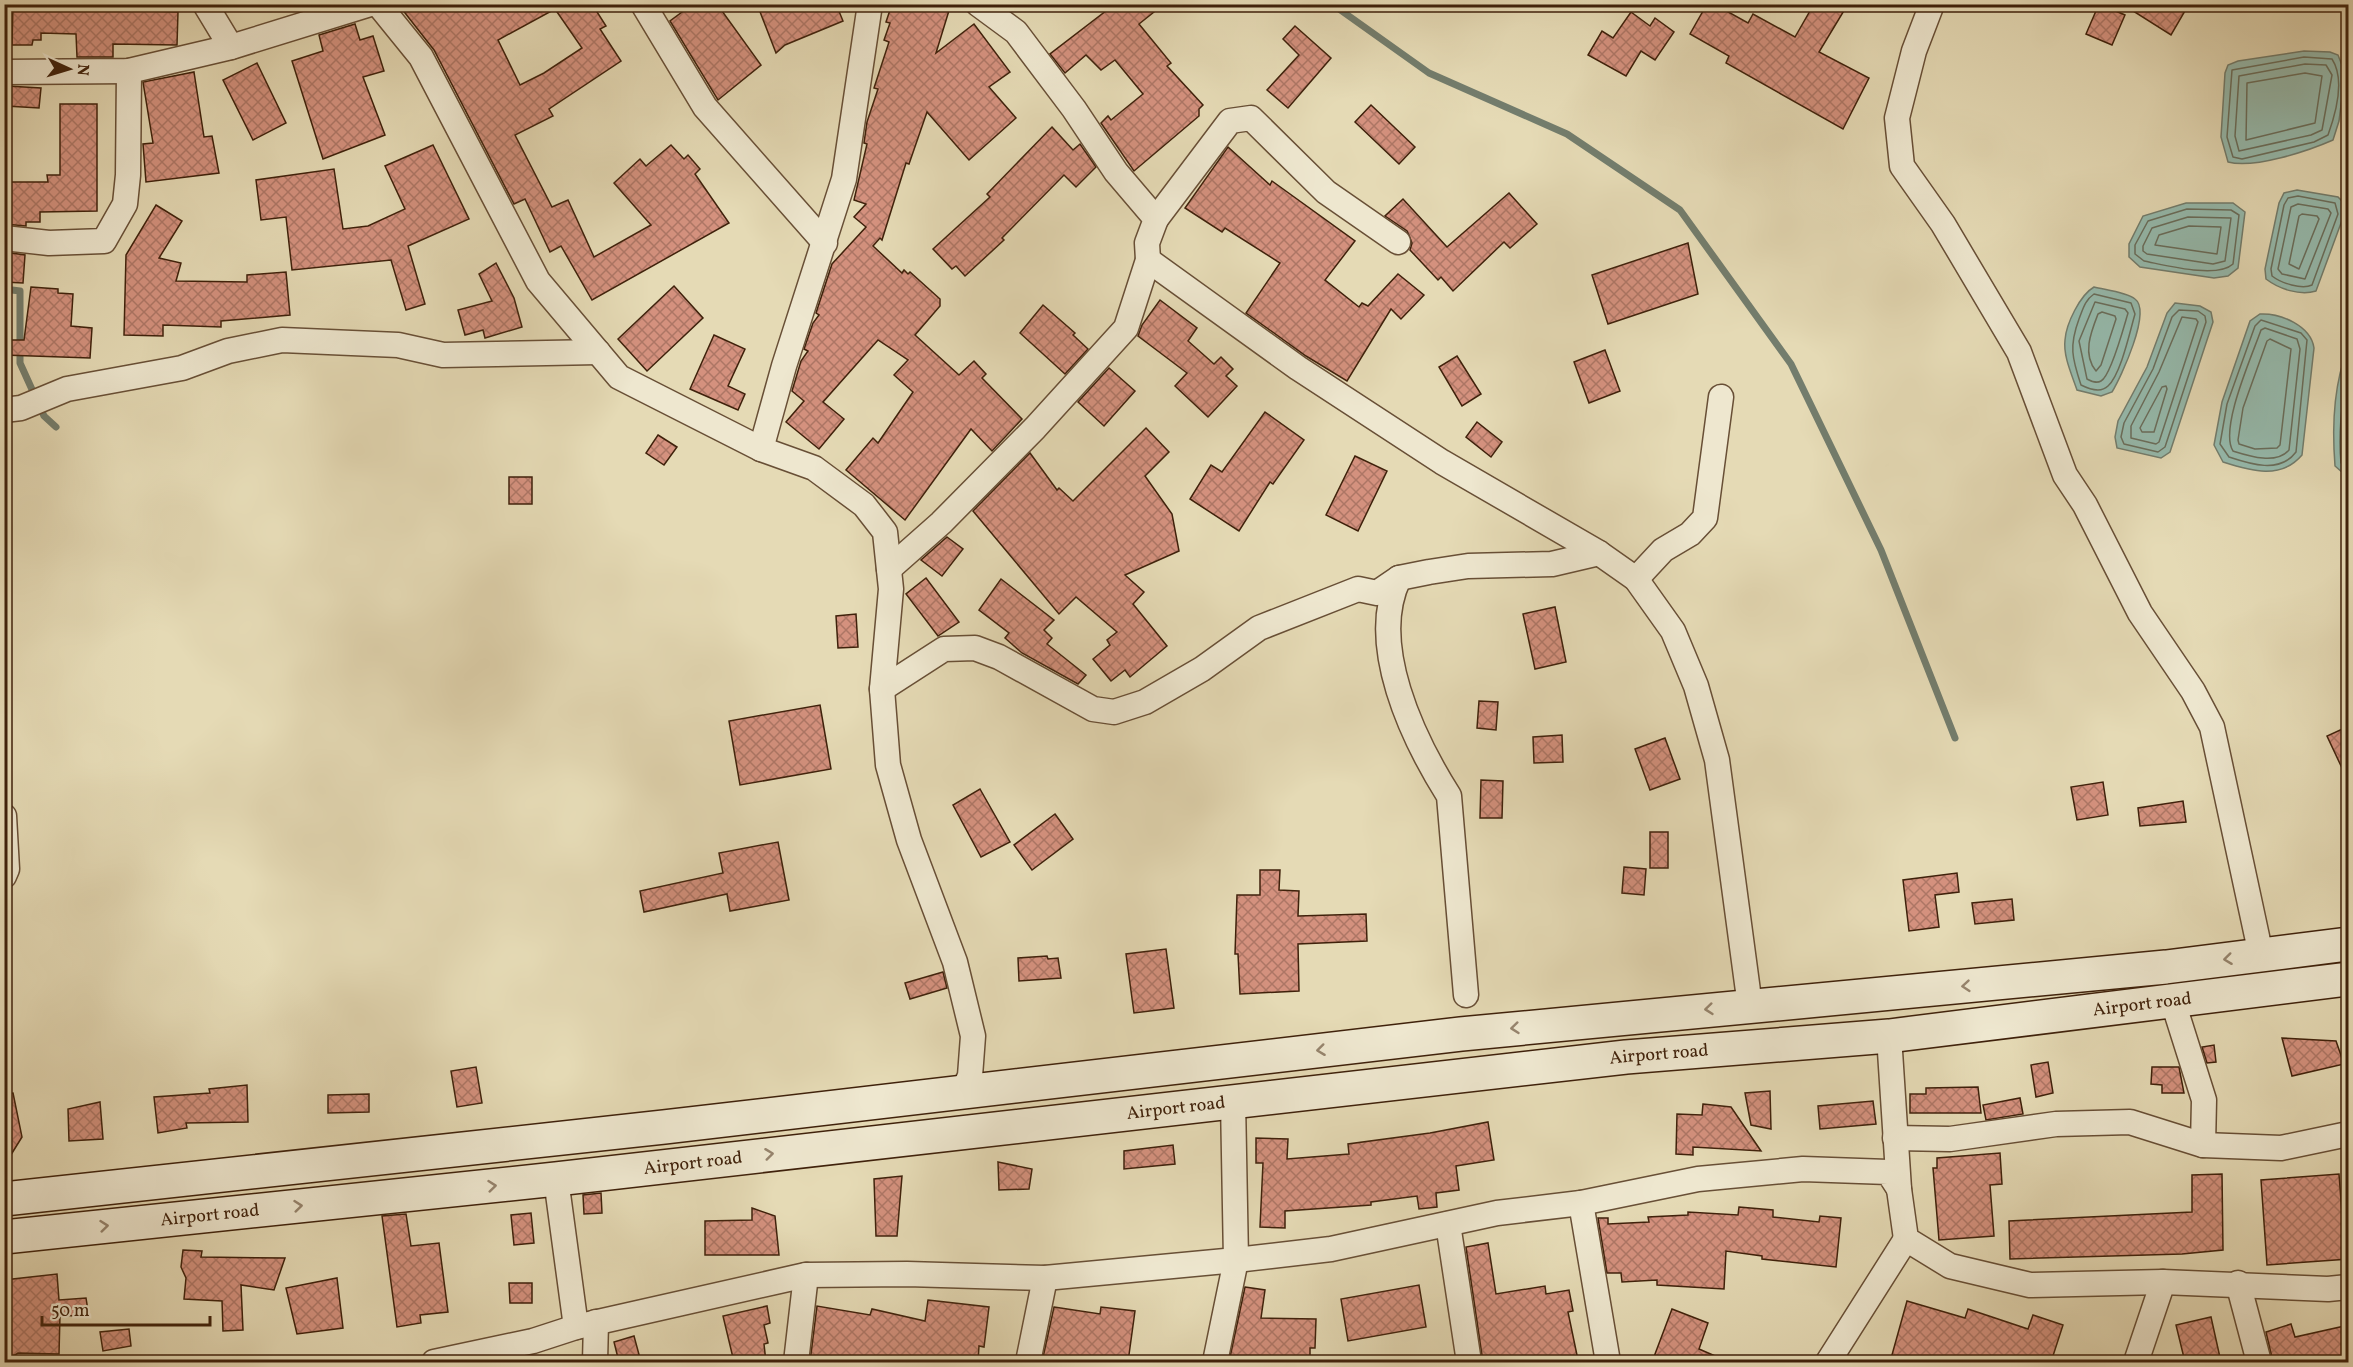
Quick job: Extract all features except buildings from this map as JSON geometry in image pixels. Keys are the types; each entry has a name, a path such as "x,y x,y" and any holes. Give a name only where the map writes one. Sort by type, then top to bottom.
{"main road":[{"name":"Airport road","path":"4,1199 664,1127 1548,1025 2154,968 2349,944"},
{"name":"Airport road","path":"4,1237 556,1179 1552,1065 1889,1036 2349,979"},
{"path":"1548,1025 1552,1065"},
{"path":"63,1193 69,1230"}],"street":[{"path":"205,4 231,47"},
{"path":"4,72 129,72 231,47 370,4"},
{"path":"378,4 421,57 538,280 619,377 761,449 814,468 864,505 885,532 891,589 882,689 888,765 909,840 955,962 974,1036 970,1076 963,1091"},
{"path":"644,4 705,107 825,243"},
{"path":"761,449 783,366 825,243 844,178 870,4"},
{"path":"978,4 1016,32 1074,109 1116,172 1156,219"},
{"path":"1932,4 1914,51 1897,118 1902,166 1943,224 2019,352 2065,475 2085,505 2140,613 2193,691 2212,727 2261,955"},
{"path":"4,238 49,243 104,241 125,204 128,175 129,72"},
{"path":"889,569 941,523 1027,436 1126,328 1148,260 1147,243 1156,219 1230,121 1251,118 1326,192 1398,242"},
{"path":"1148,260 1298,368 1442,462 1599,553 1636,579 1673,631 1696,686 1717,760 1749,1006"},
{"path":"4,410 21,408 67,389 182,368 228,351 282,340 398,345 443,355 598,352"},
{"path":"1636,579 1663,550 1690,534 1705,518 1721,397"},
{"path":"882,689 944,649 975,648 999,657 1093,710 1114,712 1145,702 1210,664 1259,628 1358,589 1377,593 1399,578 1468,566 1552,564 1599,553"},
{"path":"1399,578 1391,594 1389,614 1393,673 1434,771 1449,796 1466,995"},
{"path":"4,816 7,846 4,876"},
{"path":"2172,1002 2204,1100 2203,1145"},
{"path":"1827,1362 1906,1239 1899,1189 1889,1036"},
{"path":"1215,1362 1236,1260 1233,1101"},
{"path":"1895,1138 1950,1139 2056,1124 2130,1122 2203,1145 2281,1148 2349,1134"},
{"path":"434,1362 532,1352 586,1325 806,1275 908,1274 1045,1278 1236,1260 1331,1249 1497,1213 1581,1203 1698,1179 1803,1169 1888,1172 1899,1189"},
{"path":"556,1179 595,1362"},
{"path":"1581,1203 1608,1362"},
{"path":"1448,1224 1469,1362"},
{"path":"1906,1239 1950,1266 2030,1285 2163,1282 2238,1283 2328,1289 2349,1287"},
{"path":"796,1362 806,1275"},
{"path":"1028,1362 1045,1278"},
{"path":"2136,1362 2163,1282"},
{"path":"2238,1283 2259,1362"}],"water":[{"path":"2304,51 2330,52 2338,55 2345,73 2339,121 2333,140 2296,154 2266,161 2239,164 2228,162 2221,137 2225,73 2228,65 2238,61"},
{"path":"2297,190 2338,197 2343,202 2344,215 2316,291 2303,293 2277,286 2266,279 2265,269 2279,203 2284,193"},
{"path":"2186,203 2233,203 2245,212 2238,268 2228,276 2214,278 2140,267 2129,257 2129,244 2143,216"},
{"path":"2094,287 2135,299 2139,306 2140,316 2138,330 2122,373 2112,392 2101,396 2077,390 2065,352 2066,333 2075,310 2084,296"},
{"path":"2175,303 2200,306 2211,312 2213,322 2170,452 2161,458 2117,448 2115,437 2118,421 2147,367 2167,313"},
{"path":"2260,314 2277,316 2294,322 2307,333 2314,348 2302,455 2294,463 2275,471 2255,470 2223,462 2214,445 2222,402 2250,321"},
{"path":"2348,348 2348,473 2343,473 2335,466 2334,421 2337,391"}],"waterway":[{"path":"1332,4 1429,73 1567,134 1680,210 1791,364 1881,550 1955,738"},
{"path":"4,289 20,291 20,363 44,416 56,427"}]}
